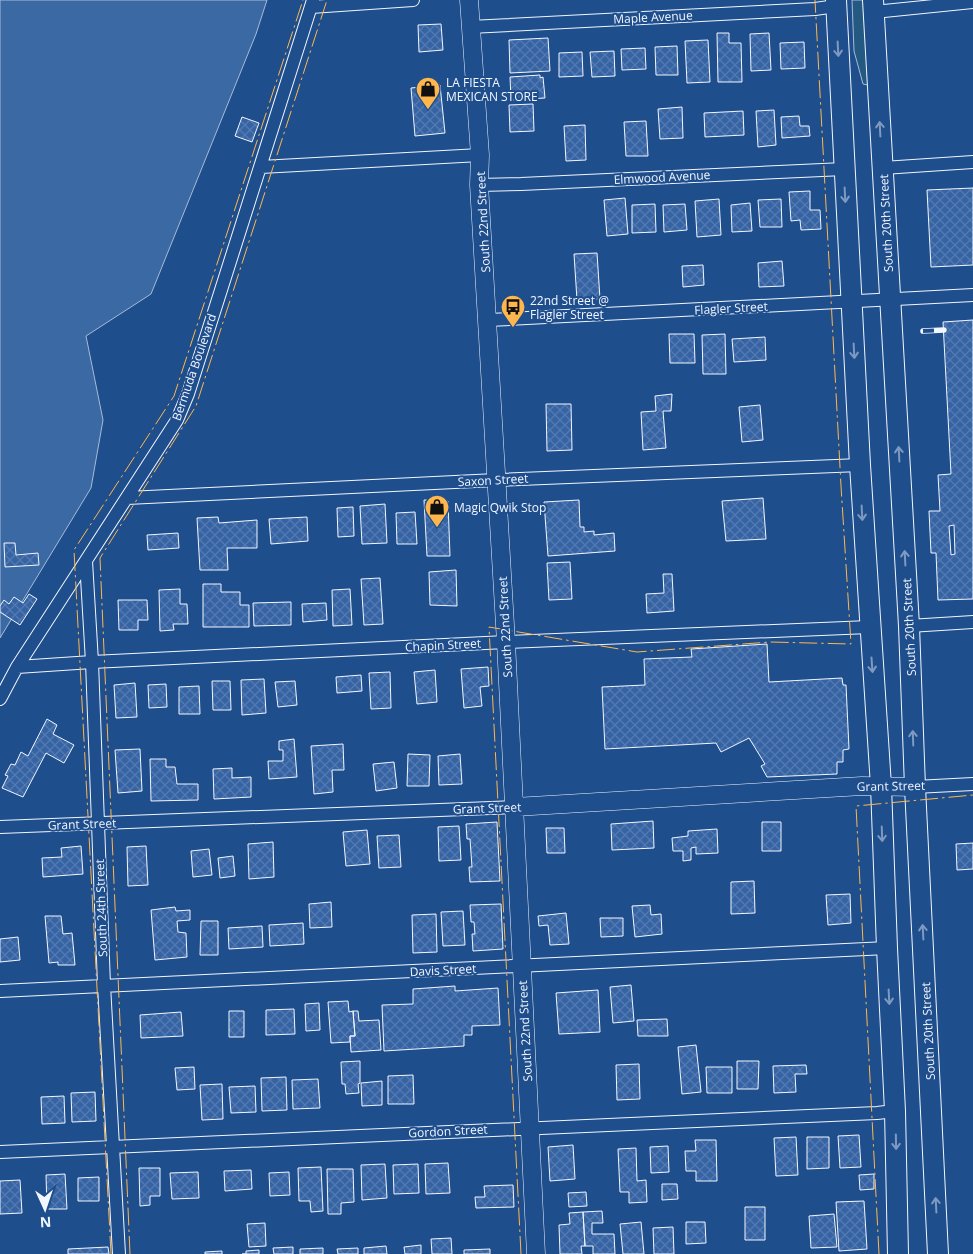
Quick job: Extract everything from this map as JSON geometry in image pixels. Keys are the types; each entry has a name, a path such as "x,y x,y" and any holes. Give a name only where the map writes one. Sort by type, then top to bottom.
{"main road":[{"path":"836,3 869,627 881,786 886,948 895,1111 898,1254"},
{"name":"South 20th Street","path":"874,6 909,626 938,1254"}],"street":[{"path":"312,4 413,0"},
{"name":"South 22nd Street","path":"469,0 480,155 479,185 515,807 536,1254"},
{"path":"874,6 973,2"},
{"name":"Maple Avenue","path":"470,28 815,8 836,3"},
{"name":"Bermuda Boulevard","path":"0,699 17,667 177,420 188,394 312,4"},
{"path":"261,167 480,155"},
{"path":"883,168 973,162"},
{"name":"Elmwood Avenue","path":"479,185 844,169"},
{"name":"Flagler Street","path":"488,320 973,295"},
{"name":"Saxon Street","path":"127,498 860,465"},
{"name":"South 24th Street","path":"86,561 92,662 104,985 119,1254"},
{"path":"909,626 973,622"},
{"name":"Chapin Street","path":"17,667 506,642 869,627"},
{"name":"Grant Street","path":"0,827 515,807 881,786 915,787 973,784"},
{"name":"Davis Street","path":"0,991 886,948"},
{"name":"Gordon Street","path":"0,1152 895,1111"}],"shaded area":[{"path":"0,0 267,0 256,34 151,294 86,336 103,420 91,488 0,638"},
{"path":"852,0 864,0 868,85 863,84 854,51"}],"building":[{"path":"441,24 443,50 419,52 418,25"},
{"path":"717,33 729,33 729,43 741,43 742,82 718,82"},
{"path":"769,33 771,70 751,71 750,34"},
{"path":"548,38 550,71 510,73 509,40"},
{"path":"708,40 710,82 687,83 685,41"},
{"path":"804,42 805,68 781,69 780,43"},
{"path":"677,46 678,75 656,75 655,47"},
{"path":"645,48 646,69 622,70 621,49"},
{"path":"614,51 615,76 592,77 590,52"},
{"path":"582,52 583,76 559,77 559,53"},
{"path":"540,75 540,78 543,77 545,98 511,100 510,77"},
{"name":"LA FIESTA MEXICAN STORE","path":"440,85 445,133 415,136 411,88"},
{"path":"533,104 534,131 510,132 509,105"},
{"path":"682,107 683,138 660,139 658,109"},
{"path":"774,110 776,145 758,147 756,111"},
{"path":"743,111 744,135 705,137 704,113"},
{"path":"799,116 800,126 809,126 810,136 782,138 781,117"},
{"path":"242,117 259,123 252,142 235,136"},
{"path":"646,121 648,156 626,156 624,122"},
{"path":"585,125 586,160 566,161 564,126"},
{"path":"973,188 973,265 931,267 927,190"},
{"path":"810,191 810,210 820,210 821,229 801,230 800,220 791,221 789,192"},
{"path":"625,198 628,234 607,236 604,200"},
{"path":"719,199 721,235 697,237 695,201"},
{"path":"781,199 782,227 760,227 758,200"},
{"path":"750,203 752,231 732,232 731,205"},
{"path":"655,204 656,232 632,233 632,205"},
{"path":"685,204 687,230 664,232 663,205"},
{"path":"597,253 600,299 577,300 574,254"},
{"path":"782,261 784,286 759,287 758,263"},
{"path":"703,265 704,285 683,287 682,266"},
{"path":"973,320 973,599 938,600 936,553 931,553 929,511 940,511 938,475 951,474 943,322","holes":["954,525 955,554 951,555 949,526"]},
{"path":"669,334 694,334 695,363 670,363"},
{"path":"725,334 726,374 703,374 702,335"},
{"path":"765,337 766,360 734,362 732,339"},
{"path":"672,394 671,411 663,411 666,448 643,450 641,412 656,411 655,396"},
{"path":"546,404 571,404 572,450 547,451"},
{"path":"760,405 763,440 742,442 739,407"},
{"path":"763,498 766,539 726,541 722,501"},
{"name":"Magic Qwik Stop","path":"424,500 448,501 450,556 427,556"},
{"path":"579,500 580,527 584,527 584,532 594,531 594,535 614,533 615,551 548,556 544,502"},
{"path":"385,504 387,543 362,544 360,506"},
{"path":"353,507 354,536 338,537 337,508"},
{"path":"415,512 417,544 397,544 396,513"},
{"path":"218,517 219,523 257,520 257,548 227,548 228,570 200,570 197,518"},
{"path":"307,517 308,541 271,544 269,519"},
{"path":"178,533 179,548 148,550 147,535"},
{"path":"4,543 15,543 16,555 38,553 39,565 5,567"},
{"path":"570,562 572,599 549,600 547,563"},
{"path":"456,570 457,606 430,605 429,572"},
{"path":"663,574 672,574 674,611 647,613 646,594 664,593"},
{"path":"380,578 383,624 364,625 361,579"},
{"path":"203,584 221,584 221,592 240,592 240,605 249,605 249,627 203,627"},
{"path":"180,589 180,604 187,604 188,624 173,624 174,630 160,631 159,590"},
{"path":"350,589 352,625 333,626 332,590"},
{"path":"29,594 37,599 20,625 0,612 0,606 4,600 9,604 14,597 23,603"},
{"path":"118,600 147,600 148,620 138,620 138,630 119,630"},
{"path":"291,602 291,625 254,626 253,603"},
{"path":"326,603 327,620 303,622 302,604"},
{"path":"767,644 769,682 842,678 843,685 846,685 849,749 843,750 843,762 837,762 837,774 767,777 761,766 765,764 749,738 721,752 716,743 605,749 602,687 645,685 644,659 692,657 691,649"},
{"path":"488,667 489,686 480,687 482,706 464,708 461,669"},
{"path":"435,670 437,702 417,704 414,672"},
{"path":"390,672 391,708 371,709 369,673"},
{"path":"361,675 362,691 337,693 336,677"},
{"path":"264,679 266,713 242,715 241,680"},
{"path":"212,681 230,681 231,710 213,710"},
{"path":"295,681 297,705 278,707 275,682"},
{"path":"135,683 137,717 116,718 114,685"},
{"path":"166,684 167,707 149,708 148,685"},
{"path":"199,686 200,714 179,714 179,687"},
{"path":"47,719 57,725 53,734 74,745 64,763 46,753 23,797 2,788 8,776 5,775 11,764 15,765 21,752 28,756"},
{"path":"294,739 297,777 269,779 268,761 283,761 283,750 279,750 279,741"},
{"path":"343,744 344,770 332,770 333,792 314,794 311,746"},
{"path":"140,749 142,791 118,793 115,750"},
{"path":"408,754 430,755 429,786 407,786"},
{"path":"460,754 462,784 439,785 438,756"},
{"path":"150,759 166,759 166,767 175,767 177,784 198,784 198,800 151,801"},
{"path":"394,762 397,788 376,791 373,764"},
{"path":"232,768 232,778 251,777 251,797 214,799 213,769"},
{"path":"653,821 654,848 612,850 611,824"},
{"path":"497,822 500,881 470,882 469,867 472,867 470,839 467,839 466,824"},
{"path":"762,822 781,822 781,851 762,851"},
{"path":"459,826 461,860 439,861 438,827"},
{"path":"546,828 564,828 565,853 547,853"},
{"path":"717,829 718,853 696,854 696,847 691,848 691,860 683,861 683,851 673,851 672,838 688,836 688,831"},
{"path":"367,830 370,864 346,866 343,832"},
{"path":"399,835 401,867 379,868 377,836"},
{"path":"273,842 274,877 249,879 248,844"},
{"path":"973,843 973,869 957,870 956,844"},
{"path":"81,846 83,874 43,877 42,858 62,857 61,848"},
{"path":"146,846 148,885 128,886 127,847"},
{"path":"209,849 212,875 193,877 191,851"},
{"path":"233,856 235,876 220,878 218,858"},
{"path":"754,881 755,913 731,914 731,882"},
{"path":"850,894 851,923 828,925 826,895"},
{"path":"331,902 332,927 310,928 309,904"},
{"path":"501,904 503,949 473,951 472,934 475,934 474,922 471,922 470,905"},
{"path":"650,905 651,915 661,914 662,934 635,937 632,906"},
{"path":"175,907 176,911 190,910 190,920 177,921 178,932 186,933 187,957 155,960 151,910"},
{"path":"463,911 465,945 443,946 441,912"},
{"path":"566,913 569,944 550,945 548,925 539,926 538,916"},
{"path":"436,914 437,952 413,953 412,915"},
{"path":"45,916 61,916 63,934 72,933 75,965 58,965 58,962 49,963"},
{"path":"600,918 623,918 623,936 601,937"},
{"path":"201,921 218,921 218,955 200,955"},
{"path":"303,923 304,944 270,946 269,925"},
{"path":"262,926 263,947 229,949 228,928"},
{"path":"18,937 20,960 0,962 0,939"},
{"path":"631,985 634,1021 613,1023 610,987"},
{"path":"455,986 455,991 498,988 500,1025 472,1026 472,1035 464,1035 464,1046 384,1051 382,1005 413,1004 413,989"},
{"path":"598,990 600,1032 559,1034 556,993"},
{"path":"348,1001 349,1012 353,1011 355,1036 350,1036 350,1042 331,1043 328,1002"},
{"path":"319,1003 320,1030 306,1031 305,1004"},
{"path":"294,1009 295,1034 266,1035 266,1010"},
{"path":"229,1011 244,1011 244,1037 229,1037"},
{"path":"353,1011 358,1011 359,1021 379,1020 381,1050 351,1052 350,1036 355,1036"},
{"path":"181,1012 183,1036 141,1038 140,1015"},
{"path":"667,1019 668,1036 638,1036 637,1020"},
{"path":"696,1045 701,1092 682,1094 678,1047"},
{"path":"360,1061 359,1093 346,1094 345,1084 342,1084 341,1062"},
{"path":"737,1061 759,1061 758,1089 737,1089"},
{"path":"639,1064 640,1099 617,1100 616,1065"},
{"path":"806,1065 807,1074 795,1074 796,1092 774,1093 773,1066"},
{"path":"194,1067 195,1089 177,1090 175,1068"},
{"path":"706,1067 732,1067 732,1093 707,1093"},
{"path":"413,1075 414,1104 388,1104 388,1076"},
{"path":"286,1077 287,1110 262,1111 261,1078"},
{"path":"318,1079 320,1108 293,1109 292,1080"},
{"path":"382,1081 382,1105 362,1106 361,1083"},
{"path":"222,1084 223,1119 202,1120 200,1085"},
{"path":"255,1086 256,1112 231,1113 229,1087"},
{"path":"95,1092 96,1121 72,1122 71,1093"},
{"path":"64,1096 65,1123 42,1124 41,1097"},
{"path":"859,1135 861,1167 840,1168 838,1136"},
{"path":"796,1137 798,1175 776,1176 774,1138"},
{"path":"807,1137 829,1137 829,1168 807,1169"},
{"path":"695,1140 716,1140 717,1181 696,1181 696,1171 686,1171 685,1151 696,1151"},
{"path":"573,1145 575,1179 550,1181 548,1147"},
{"path":"668,1146 669,1172 651,1173 650,1147"},
{"path":"636,1148 637,1181 646,1180 647,1202 629,1203 629,1192 620,1192 618,1149"},
{"path":"448,1163 450,1193 426,1194 425,1164"},
{"path":"385,1164 387,1198 362,1200 361,1165"},
{"path":"418,1164 419,1193 394,1194 393,1165"},
{"path":"321,1167 323,1211 311,1212 310,1201 299,1201 298,1168"},
{"path":"139,1168 160,1168 160,1196 150,1196 150,1205 140,1206"},
{"path":"327,1169 353,1169 354,1202 341,1203 341,1214 328,1214"},
{"path":"251,1170 252,1189 225,1191 224,1171"},
{"path":"198,1172 199,1198 172,1199 170,1173"},
{"path":"289,1172 290,1195 270,1196 269,1173"},
{"path":"65,1174 67,1209 47,1209 46,1175"},
{"path":"874,1174 874,1189 860,1190 859,1175"},
{"path":"99,1177 99,1201 78,1201 78,1178"},
{"path":"20,1180 22,1213 0,1214 0,1181"},
{"path":"662,1184 677,1184 678,1199 662,1200"},
{"path":"513,1185 514,1207 476,1208 475,1197 485,1197 484,1186"},
{"path":"586,1192 587,1206 569,1207 568,1193"},
{"path":"864,1201 867,1249 839,1251 836,1202"},
{"path":"745,1207 765,1207 765,1240 745,1240"},
{"path":"602,1211 603,1223 592,1223 592,1234 614,1234 615,1254 593,1254 593,1246 585,1246 583,1212"},
{"path":"583,1212 585,1246 581,1246 582,1254 560,1254 559,1225 570,1224 569,1213"},
{"path":"834,1214 837,1247 811,1248 809,1216"},
{"path":"641,1222 644,1254 623,1254 620,1224"},
{"path":"686,1222 705,1222 706,1243 686,1244"},
{"path":"265,1223 266,1246 249,1247 247,1224"},
{"path":"673,1227 674,1254 654,1254 653,1228"},
{"path":"451,1238 452,1254 432,1254 431,1239"},
{"path":"421,1245 421,1254 405,1254 404,1247"},
{"path":"386,1246 387,1254 364,1254 364,1248"},
{"path":"108,1247 109,1254 68,1254 68,1249"},
{"path":"293,1247 293,1254 274,1254 273,1248"},
{"path":"323,1248 323,1254 300,1254 300,1249"},
{"path":"358,1248 358,1254 338,1254 337,1249"},
{"path":"490,1249 490,1254 464,1254 464,1250"},
{"path":"259,1250 259,1254 246,1254 246,1251"},
{"path":"222,1251 222,1254 205,1254 205,1252"}],"railway":[{"path":"923,331 944,330"}],"power":[{"path":"111,1254 74,550 174,396 303,0"},
{"path":"130,1254 100,558 196,406 327,0"},
{"path":"521,1254 489,627 637,652 770,642 851,644 815,0"},
{"path":"879,1254 856,806 973,795"}],"place":[{"name":"LA FIESTA MEXICAN STORE","path":"428,110"},
{"name":"22nd Street @ Flagler Street","path":"513,328"},
{"name":"Magic Qwik Stop","path":"437,528"}]}
